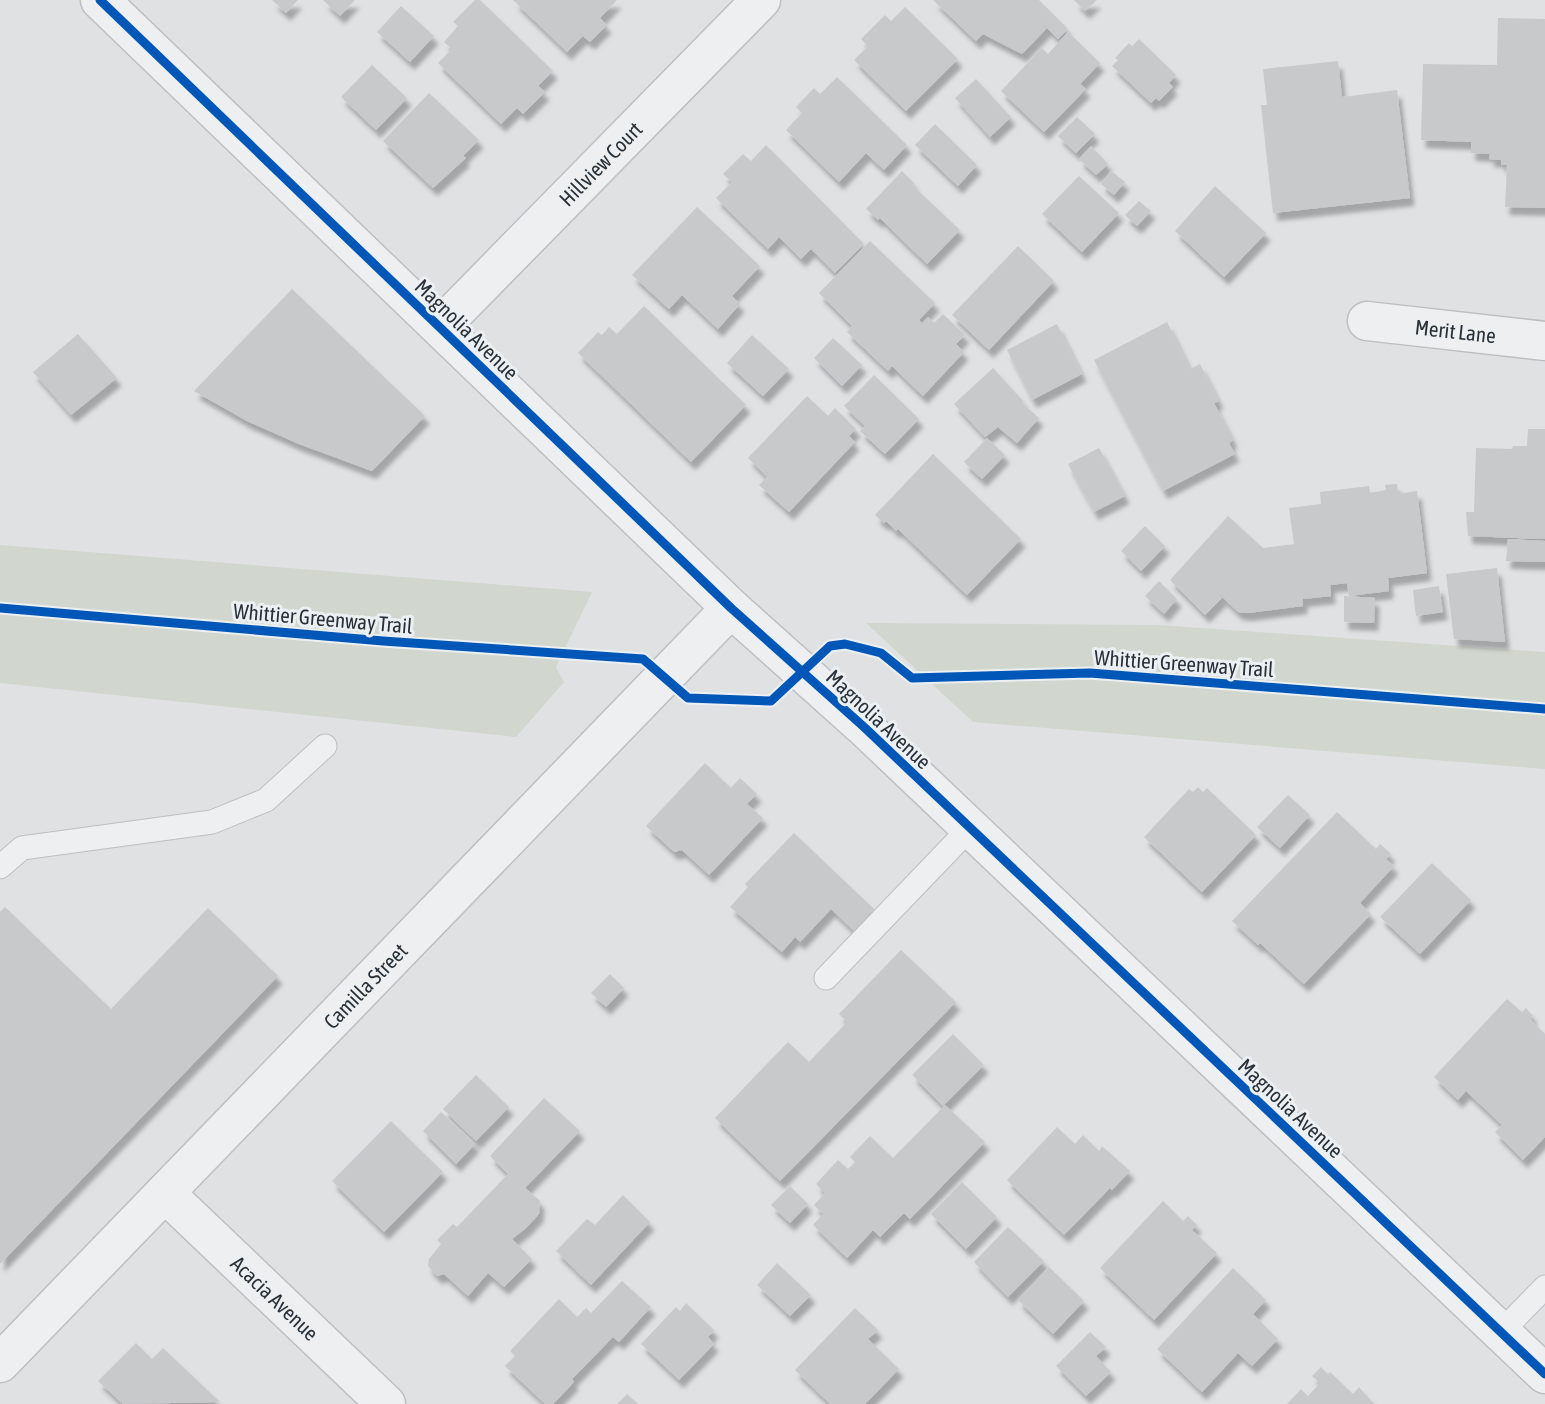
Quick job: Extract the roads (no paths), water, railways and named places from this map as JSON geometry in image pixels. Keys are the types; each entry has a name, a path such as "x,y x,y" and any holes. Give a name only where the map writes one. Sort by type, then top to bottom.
{"street":[{"name":"Magnolia Avenue","path":"100,0 731,608 864,727 1545,1374"},
{"name":"Hillview Court","path":"440,327 761,0"},
{"name":"Merit Lane","path":"1367,321 1545,341"},
{"name":"Camilla Street","path":"0,1363 731,608"},
{"name":"Acacia Avenue","path":"165,1193 386,1404"}],"lane":[{"path":"0,867 22,848 212,822 265,800 325,746"},
{"path":"825,978 970,828"},
{"path":"1501,1332 1545,1287"}]}
